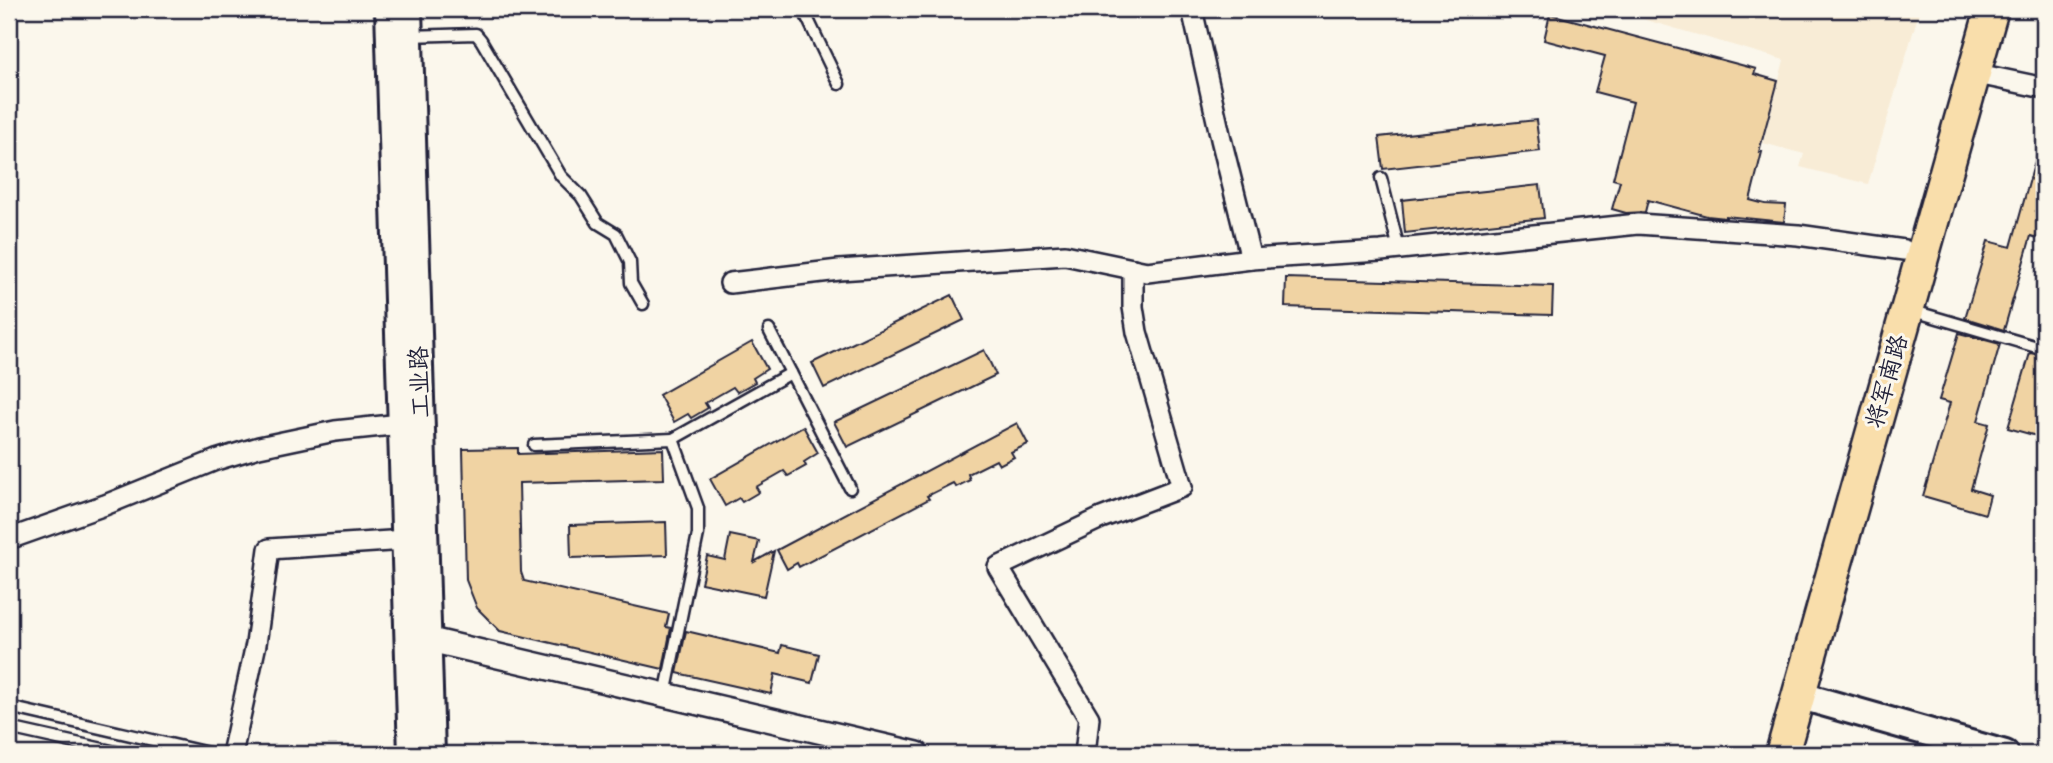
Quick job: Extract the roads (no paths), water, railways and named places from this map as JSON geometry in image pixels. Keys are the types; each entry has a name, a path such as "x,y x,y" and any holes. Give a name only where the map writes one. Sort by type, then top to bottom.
{"highway":[{"name":"将军南路","path":"1764,754 1972,9"},
{"name":"将军南路","path":"1782,754 1992,9"}],"main road":[{"name":"工业路","path":"389,9 405,540 431,754"},
{"name":"工业路","path":"408,9 418,638 412,754"},
{"path":"1798,695 2005,754"}],"street":[{"path":"1192,9 1251,259"},
{"path":"1973,73 2044,88"},
{"path":"730,283 839,270 1065,256 1147,272 1251,259 1399,249 1638,224 1798,235 1905,250"},
{"path":"1085,754 1089,718 998,567 1101,517 1182,487 1137,332 1133,307 1133,269"},
{"path":"9,539 105,505 216,460 259,447 335,431 401,424"},
{"path":"232,754 256,644 269,549 405,540"},
{"path":"418,638 917,754"}],"lane":[{"path":"803,9 839,84"},
{"path":"409,36 476,34 561,176 581,196 598,223 616,234 630,262 631,283 643,304"},
{"path":"1381,178 1399,249"},
{"path":"1906,309 2044,349"},
{"path":"769,330 850,488"},
{"path":"534,445 673,439 791,373"},
{"path":"665,695 698,534 698,508 673,439"},
{"path":"9,707 214,754"},
{"path":"9,728 125,754"}]}
